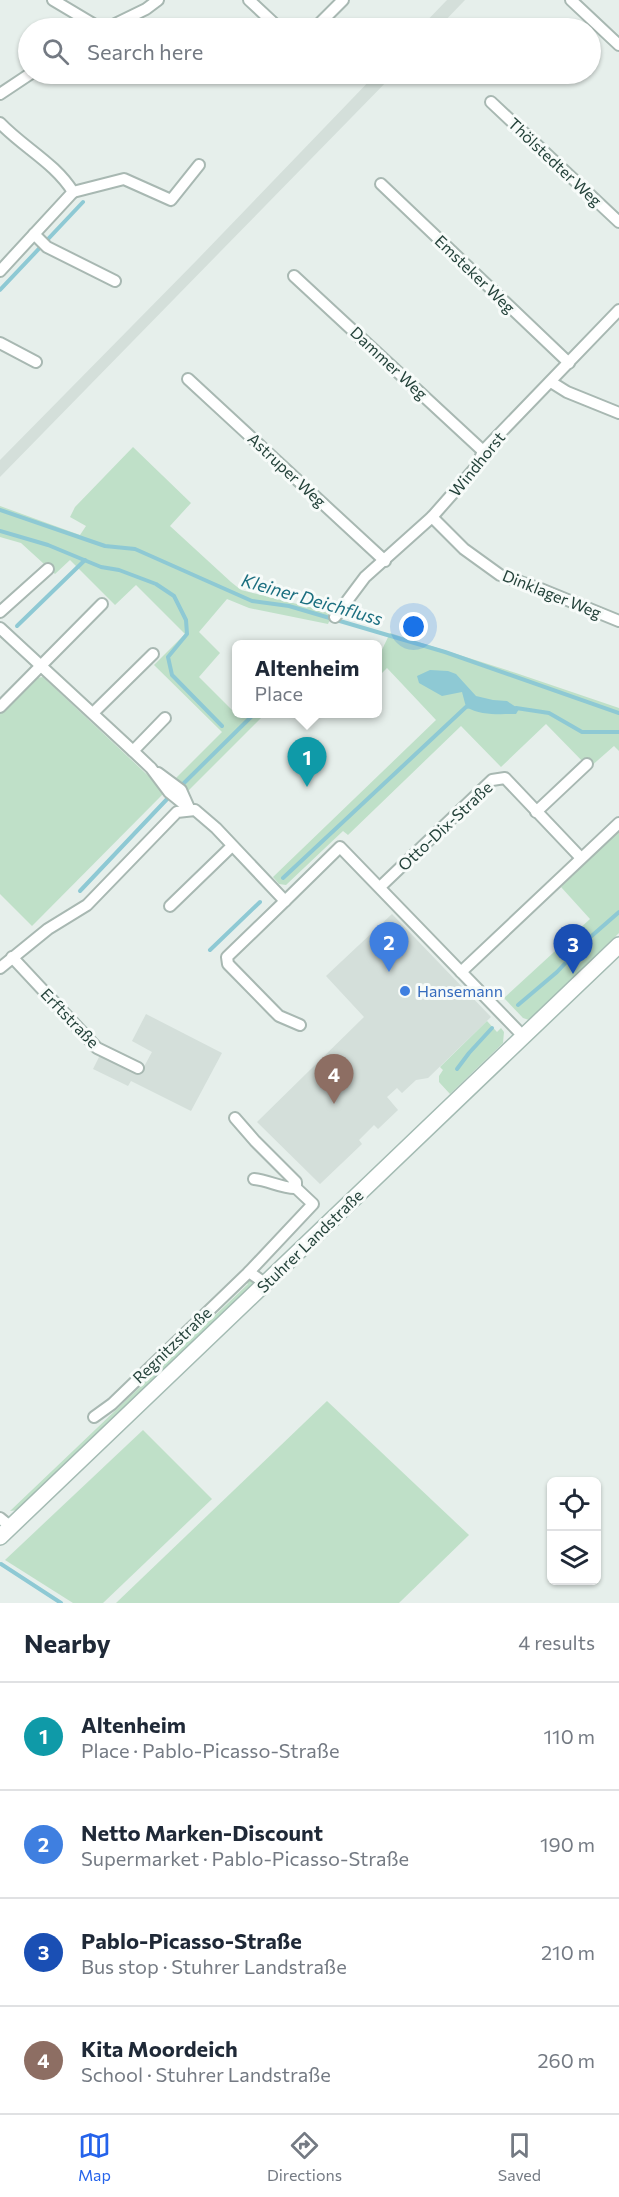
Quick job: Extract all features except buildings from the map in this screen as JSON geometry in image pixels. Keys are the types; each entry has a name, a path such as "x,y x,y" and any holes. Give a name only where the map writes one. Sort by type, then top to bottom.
{"main road":[{"name":"Stuhrer Landstraße","path":"4,1527 266,1284 619,945"}],"street":[{"path":"53,0 83,18"},
{"path":"128,18 158,0"},
{"path":"249,0 268,18"},
{"path":"325,18 343,0"},
{"path":"571,0 590,18"},
{"path":"601,28 619,45"},
{"path":"0,94 18,82"},
{"name":"Thölstedter Weg","path":"491,102 619,222"},
{"path":"0,123 53,167 73,192"},
{"path":"0,272 40,241 73,192 124,180 171,200 200,165"},
{"name":"Emsteker Weg","path":"381,184 569,363"},
{"path":"40,241 115,281"},
{"name":"Dammer Weg","path":"294,276 483,451"},
{"name":"Windhorst","path":"335,617 365,577 432,518 477,466 483,451 619,310"},
{"path":"0,343 36,362"},
{"name":"Astruper Weg","path":"188,379 385,561"},
{"path":"551,382 567,392 619,413"},
{"name":"Dinklager Weg","path":"432,518 464,549 500,575 619,621"},
{"path":"0,612 48,569"},
{"path":"0,707 102,604"},
{"path":"0,628 151,768 169,792 190,809 200,812 285,901"},
{"path":"93,713 153,654"},
{"path":"133,751 165,718"},
{"path":"536,812 587,764"},
{"name":"Otto-Dix-Straße","path":"380,887 492,780 505,778 581,858"},
{"path":"0,968 48,929 87,904 177,812 190,809"},
{"path":"461,972 619,823"},
{"path":"170,906 232,846"},
{"path":"300,1024 276,1014 228,964 227,957 340,847 524,1037"},
{"name":"Erftstraße","path":"12,957 97,1048 138,1068"},
{"name":"Regnitzstraße","path":"93,1417 112,1404 249,1272 313,1204 296,1188 296,1182 235,1118"},
{"path":"254,1179 289,1189 296,1188"},
{"path":"249,1272 266,1284"}],"shaded area":[{"path":"447,0 465,0 448,18 430,18"},
{"path":"366,84 384,84 0,477 0,460"},
{"path":"392,914 491,1017 428,1078 416,1080 402,1093 397,1088 387,1097 398,1110 378,1129 374,1125 359,1140 362,1144 320,1184 257,1122 364,1017 326,976"},
{"path":"146,1014 222,1053 191,1111 131,1081 128,1086 93,1069 100,1055 140,1074 152,1052 132,1041"}],"green space":[{"path":"133,447 191,503 170,526 231,582 241,590 333,613 328,624 249,608 227,599 199,632 220,653 199,677 232,710 232,718 261,718 188,791 175,779 222,732 154,665 185,634 136,585 115,605 70,560 55,574 21,543 0,537 0,506 80,535 86,526 70,517 75,507"},
{"path":"390,633 619,708 619,751 614,746 589,768 546,724 501,767 461,726 348,835 343,831 286,885 279,884 273,877 436,720 387,668 382,673 382,650"},
{"path":"43,677 164,793 32,926 0,894 0,713 36,678"},
{"path":"619,831 619,933 529,1020 523,1018 504,998 590,919 561,887"},
{"path":"487,1021 497,1032 501,1028 504,1032 503,1043 450,1094 439,1082 439,1076 443,1070 440,1067"},
{"path":"250,1280 253,1286 18,1510 10,1511 248,1284 246,1282"},
{"path":"327,1401 469,1535 399,1603 116,1603"},
{"path":"143,1430 212,1499 103,1603 73,1603 5,1560"}],"water":[{"path":"430,670 456,674 476,696 507,701 519,709 516,714 491,714 472,710 466,707 462,692 442,696 419,683 417,676"}],"waterway":[{"path":"0,290 83,202"},
{"name":"Kleiner Deichfluss","path":"0,510 105,546 135,549 252,601 289,606 445,652 619,713"},
{"path":"0,531 48,545 101,567 119,570 156,584 174,596 186,620 187,634 168,657 172,675 222,726"},
{"path":"17,626 85,560"},
{"path":"283,878 466,707 470,706"},
{"path":"516,708 549,713 582,732 619,732"},
{"path":"183,784 250,718"},
{"path":"80,891 169,797"},
{"path":"210,950 260,902"},
{"path":"518,1005 557,972 587,940 619,912"},
{"path":"457,1069 492,1028"},
{"path":"1,1564 61,1603"}],"place":[{"name":"Altenheim","path":"307,787"},
{"name":"Netto Marken-Discount","path":"389,972"},
{"name":"Pablo-Picasso-Straße","path":"573,974"},
{"name":"Hansemann","path":"405,991"},
{"name":"Kita Moordeich","path":"334,1104"}]}
